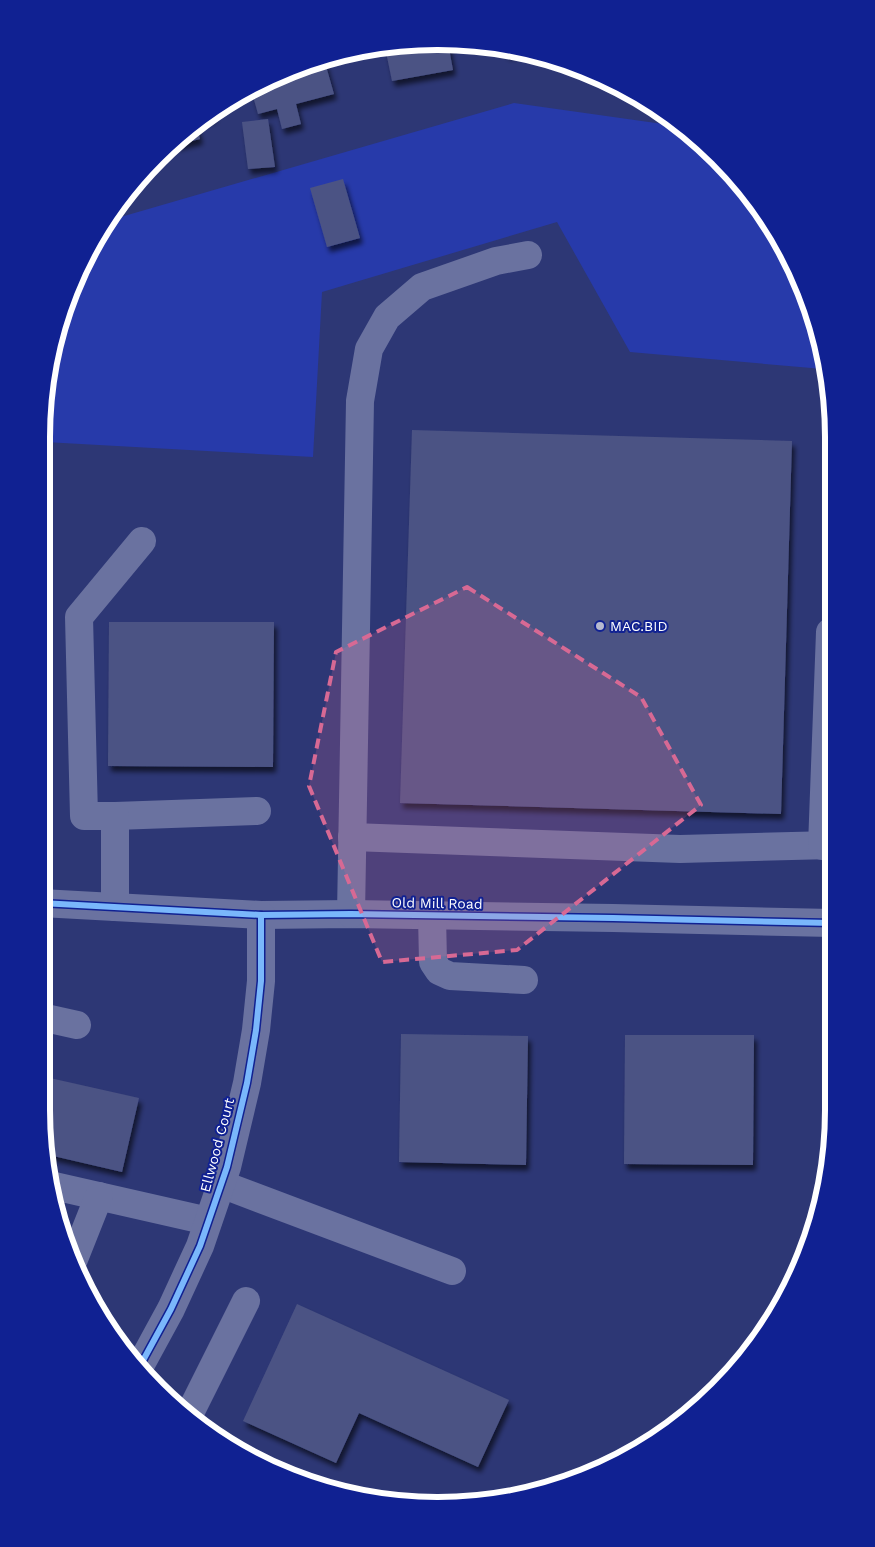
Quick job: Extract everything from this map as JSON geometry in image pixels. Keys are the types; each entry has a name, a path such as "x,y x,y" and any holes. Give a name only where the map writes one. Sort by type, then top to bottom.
{"street":[{"path":"351,914 360,401 369,349 387,317 422,287 496,260 528,255"},
{"path":"142,541 79,617 84,816 257,811"},
{"path":"115,816 115,907"},
{"path":"352,837 680,849 825,845"},
{"name":"Old Mill Road","path":"50,903 261,915 432,915 825,924"},
{"name":"Ellwood Court","path":"143,1361 171,1309 200,1246 227,1167 247,1083 256,1030 261,981 261,915"},
{"path":"432,915 433,962 439,971 450,976 524,980"},
{"path":"50,1019 77,1026"},
{"path":"221,1184 452,1271"},
{"path":"57,1187 208,1221"},
{"path":"77,1252 99,1196"},
{"path":"192,1409 246,1301"}],"highlighted area":[{"path":"467,587 641,697 701,805 517,950 382,962 309,786 336,652"}],"shaded area":[{"path":"514,103 666,124 712,163 760,222 796,289 812,337 819,369 630,352 557,222 322,292 313,457 50,442 53,387 63,337 79,289 102,244 118,218"}],"building":[{"path":"449,50 453,70 392,81 386,53"},
{"path":"326,67 334,94 296,104 301,124 282,129 277,109 258,114 253,97 289,79"},
{"path":"268,119 275,167 248,169 242,122"},
{"path":"198,133 200,139 187,142"},
{"path":"343,179 360,238 327,247 310,188"},
{"path":"412,430 792,441 781,814 400,803"},
{"path":"109,622 274,622 273,767 108,766"},
{"path":"401,1034 528,1036 526,1165 399,1162"},
{"path":"625,1035 754,1035 753,1165 624,1164"},
{"path":"50,1078 139,1098 122,1172 53,1156"},
{"path":"297,1304 509,1400 478,1467 359,1413 336,1463 243,1421"}],"cycle path":[{"path":"50,903 261,915 351,914 825,923"},
{"path":"143,1361 171,1309 200,1246 227,1167 247,1083 256,1030 261,981 261,915"}],"place":[{"name":"MAC.BID","path":"600,626"}]}
